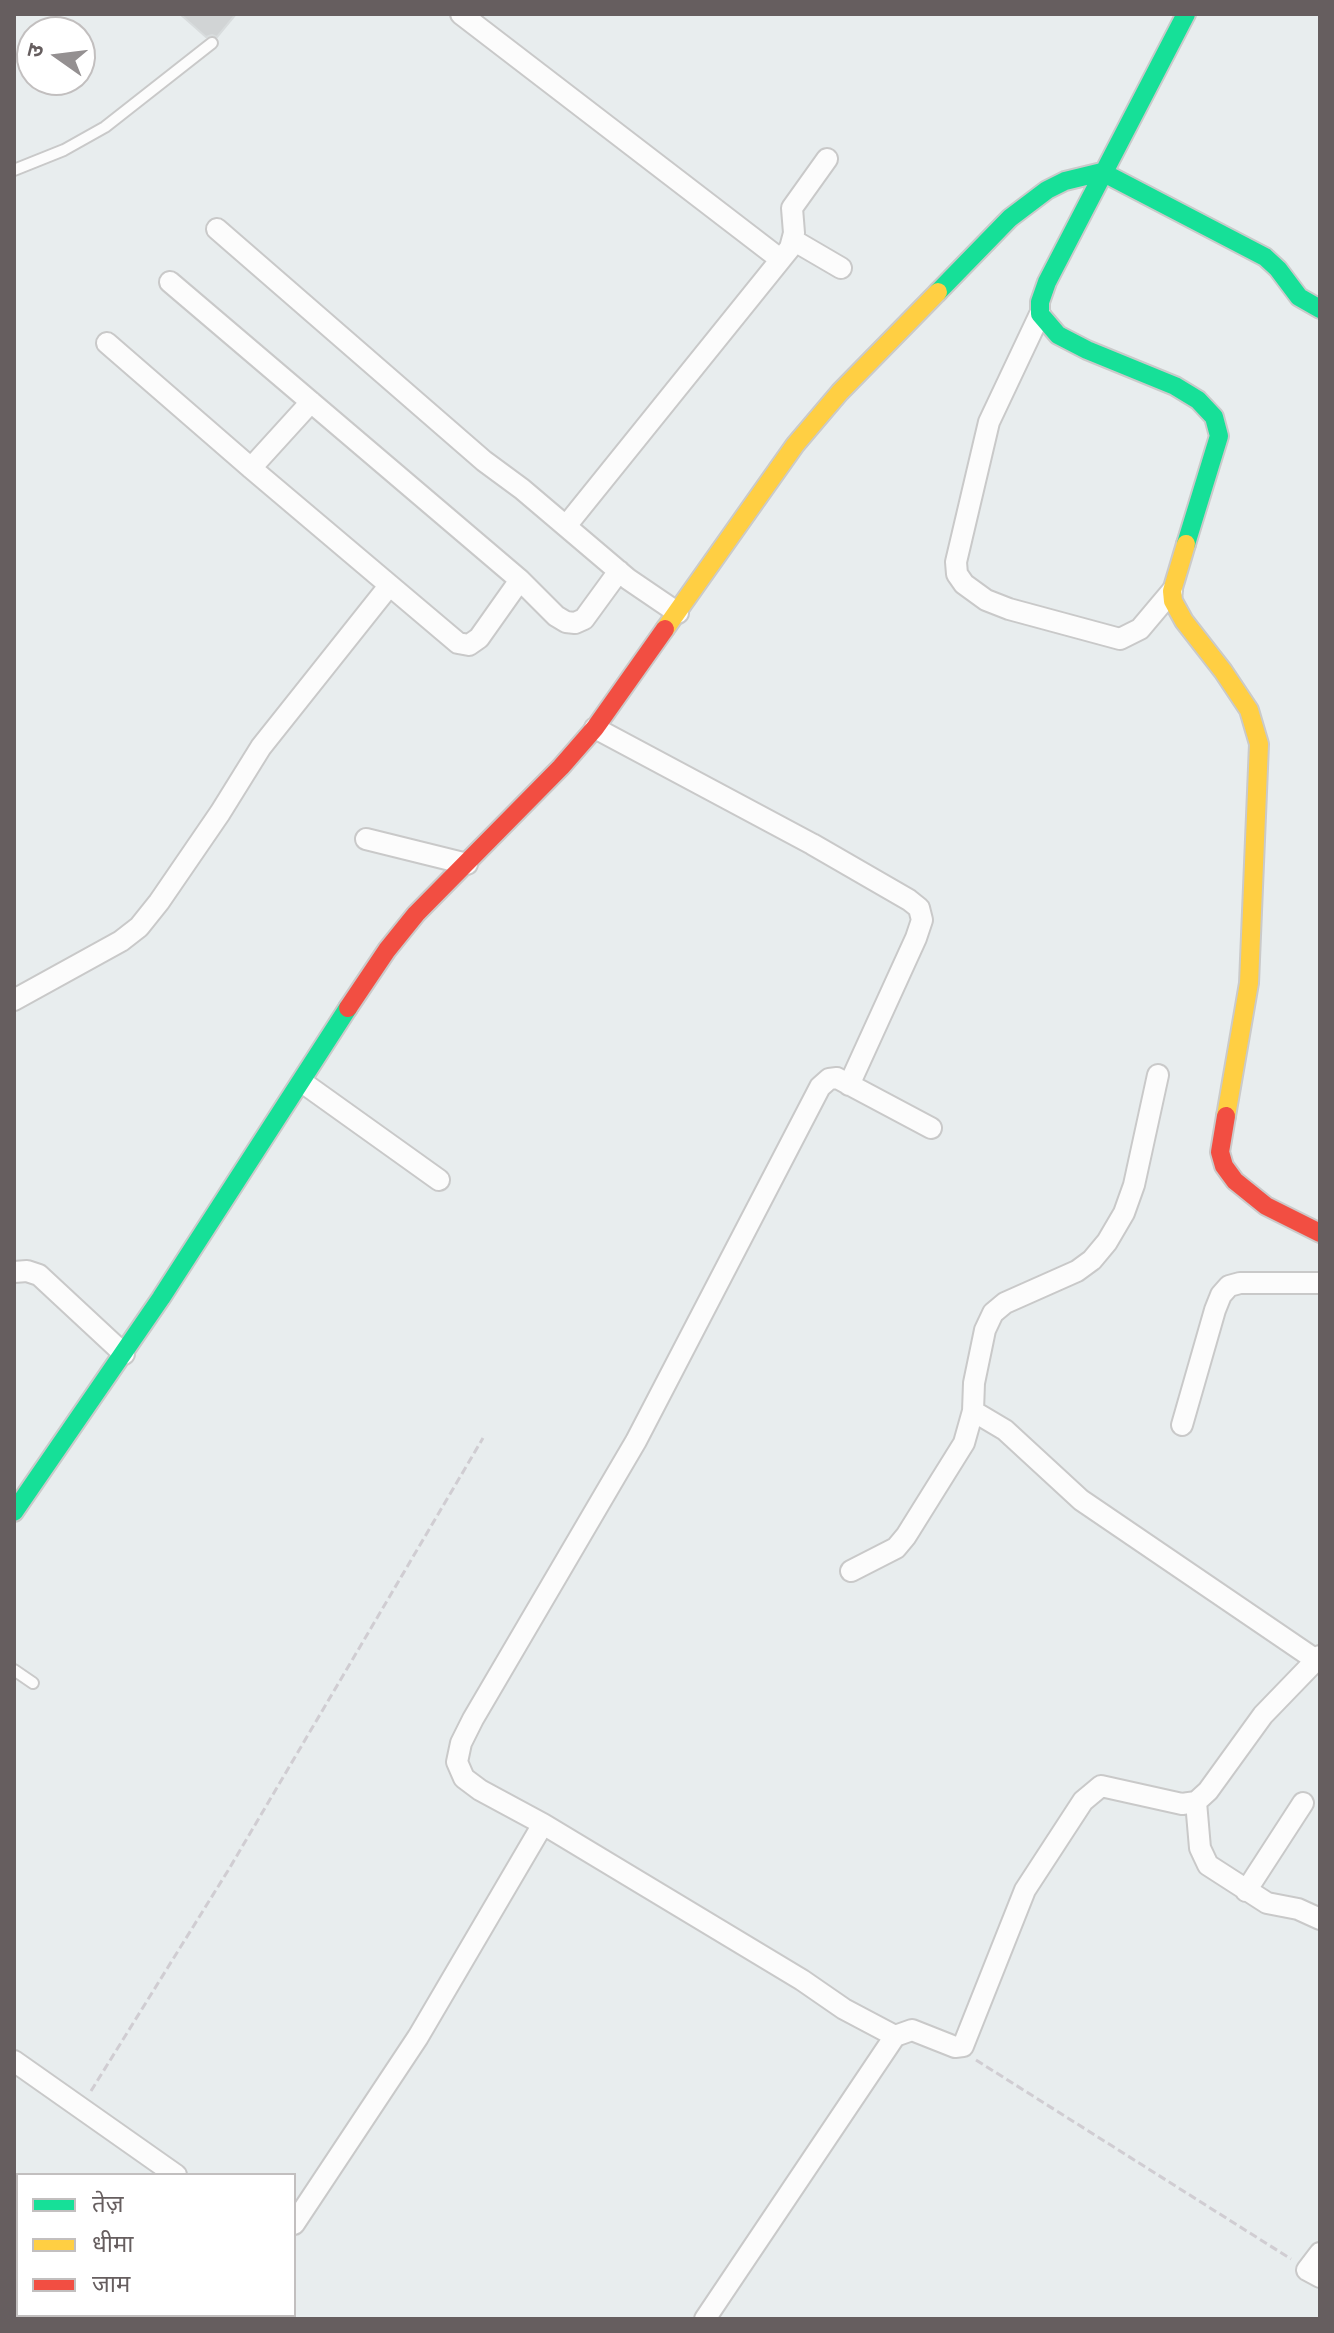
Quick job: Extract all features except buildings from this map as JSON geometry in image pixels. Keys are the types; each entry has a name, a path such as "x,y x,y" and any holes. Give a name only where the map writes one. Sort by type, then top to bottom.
{"street":[{"path":"461,14 780,259"},
{"path":"1040,314 1058,335 1175,386 1198,400 1214,417 1219,436 1172,591 1140,629 1120,639 986,600 964,584 957,574 956,562 989,422 1040,314 1040,302 1047,282 1186,14"},
{"path":"566,526 780,259 793,240 792,208 827,159"},
{"path":"14,1512 124,1354 387,950 416,914 561,767 595,728 795,445 840,392 1028,202 1065,181 1102,172 1265,257 1299,297 1320,309"},
{"path":"217,229 484,461 619,571 678,613"},
{"path":"793,240 841,268"},
{"path":"170,282 520,580 556,616 575,623 584,619 619,571"},
{"path":"107,343 458,643 469,645 479,638 520,580"},
{"path":"251,468 311,402"},
{"path":"14,1000 121,941 139,927 211,826 261,747 389,586"},
{"path":"1172,591 1173,601 1184,621 1249,710 1259,744 1249,983 1220,1152 1224,1166 1235,1181 1266,1206 1320,1233"},
{"path":"595,728 826,852 919,908 922,920 916,938 849,1085"},
{"path":"366,839 467,864"},
{"path":"851,1571 896,1548 964,1443 973,1411 974,1383 985,1330 993,1313 1005,1303 1077,1271 1092,1260 1107,1242 1124,1213 1134,1185 1158,1075"},
{"path":"895,2036 844,2009 802,1980 543,1824 480,1790 464,1778 457,1762 461,1743 636,1441 813,1099 829,1079 837,1078 931,1128"},
{"path":"302,1082 439,1180"},
{"path":"14,1272 27,1271 39,1275 124,1354"},
{"path":"1182,1425 1215,1310 1229,1286 1240,1283 1320,1283"},
{"path":"705,2319 895,2036 912,2030 955,2047 963,2046 1025,1890 1083,1801 1101,1786 1182,1804 1196,1802 1208,1791 1248,1733 1318,1658 1081,1500 1005,1430 973,1411"},
{"path":"1196,1802 1203,1858 1220,1876 1267,1903 1298,1909 1320,1919"},
{"path":"1246,1891 1303,1803"},
{"path":"296,2221 418,2037 543,1824"},
{"path":"14,2061 173,2173"},
{"path":"1314,2273 1320,2253"}],"lane":[{"path":"14,170 64,150 105,127 212,43"},
{"path":"14,1670 33,1683"}],"path":[{"path":"80,2108 229,1869 483,1438"},
{"path":"955,2047 1314,2273"}],"shaded area":[{"path":"128,2317 228,2317 227,2319"}],"traffic: fast":[{"path":"1186,14 1047,282 1040,302 1040,314 1058,335 1175,386 1198,400 1214,417 1219,436 1186,544"},
{"path":"938,292 1010,218 1047,190 1065,181 1102,172 1265,257 1299,297 1320,309"},
{"path":"14,1512 161,1298 348,1008"}],"traffic: slow":[{"path":"665,629 795,445 840,392 938,292"},
{"path":"1186,544 1172,591 1173,601 1184,621 1249,710 1259,744 1249,983 1226,1116"}],"traffic: jam":[{"path":"348,1008 416,914 561,767 595,728 665,629"},
{"path":"1226,1116 1220,1152 1224,1166 1235,1181 1266,1206 1320,1233"}]}
